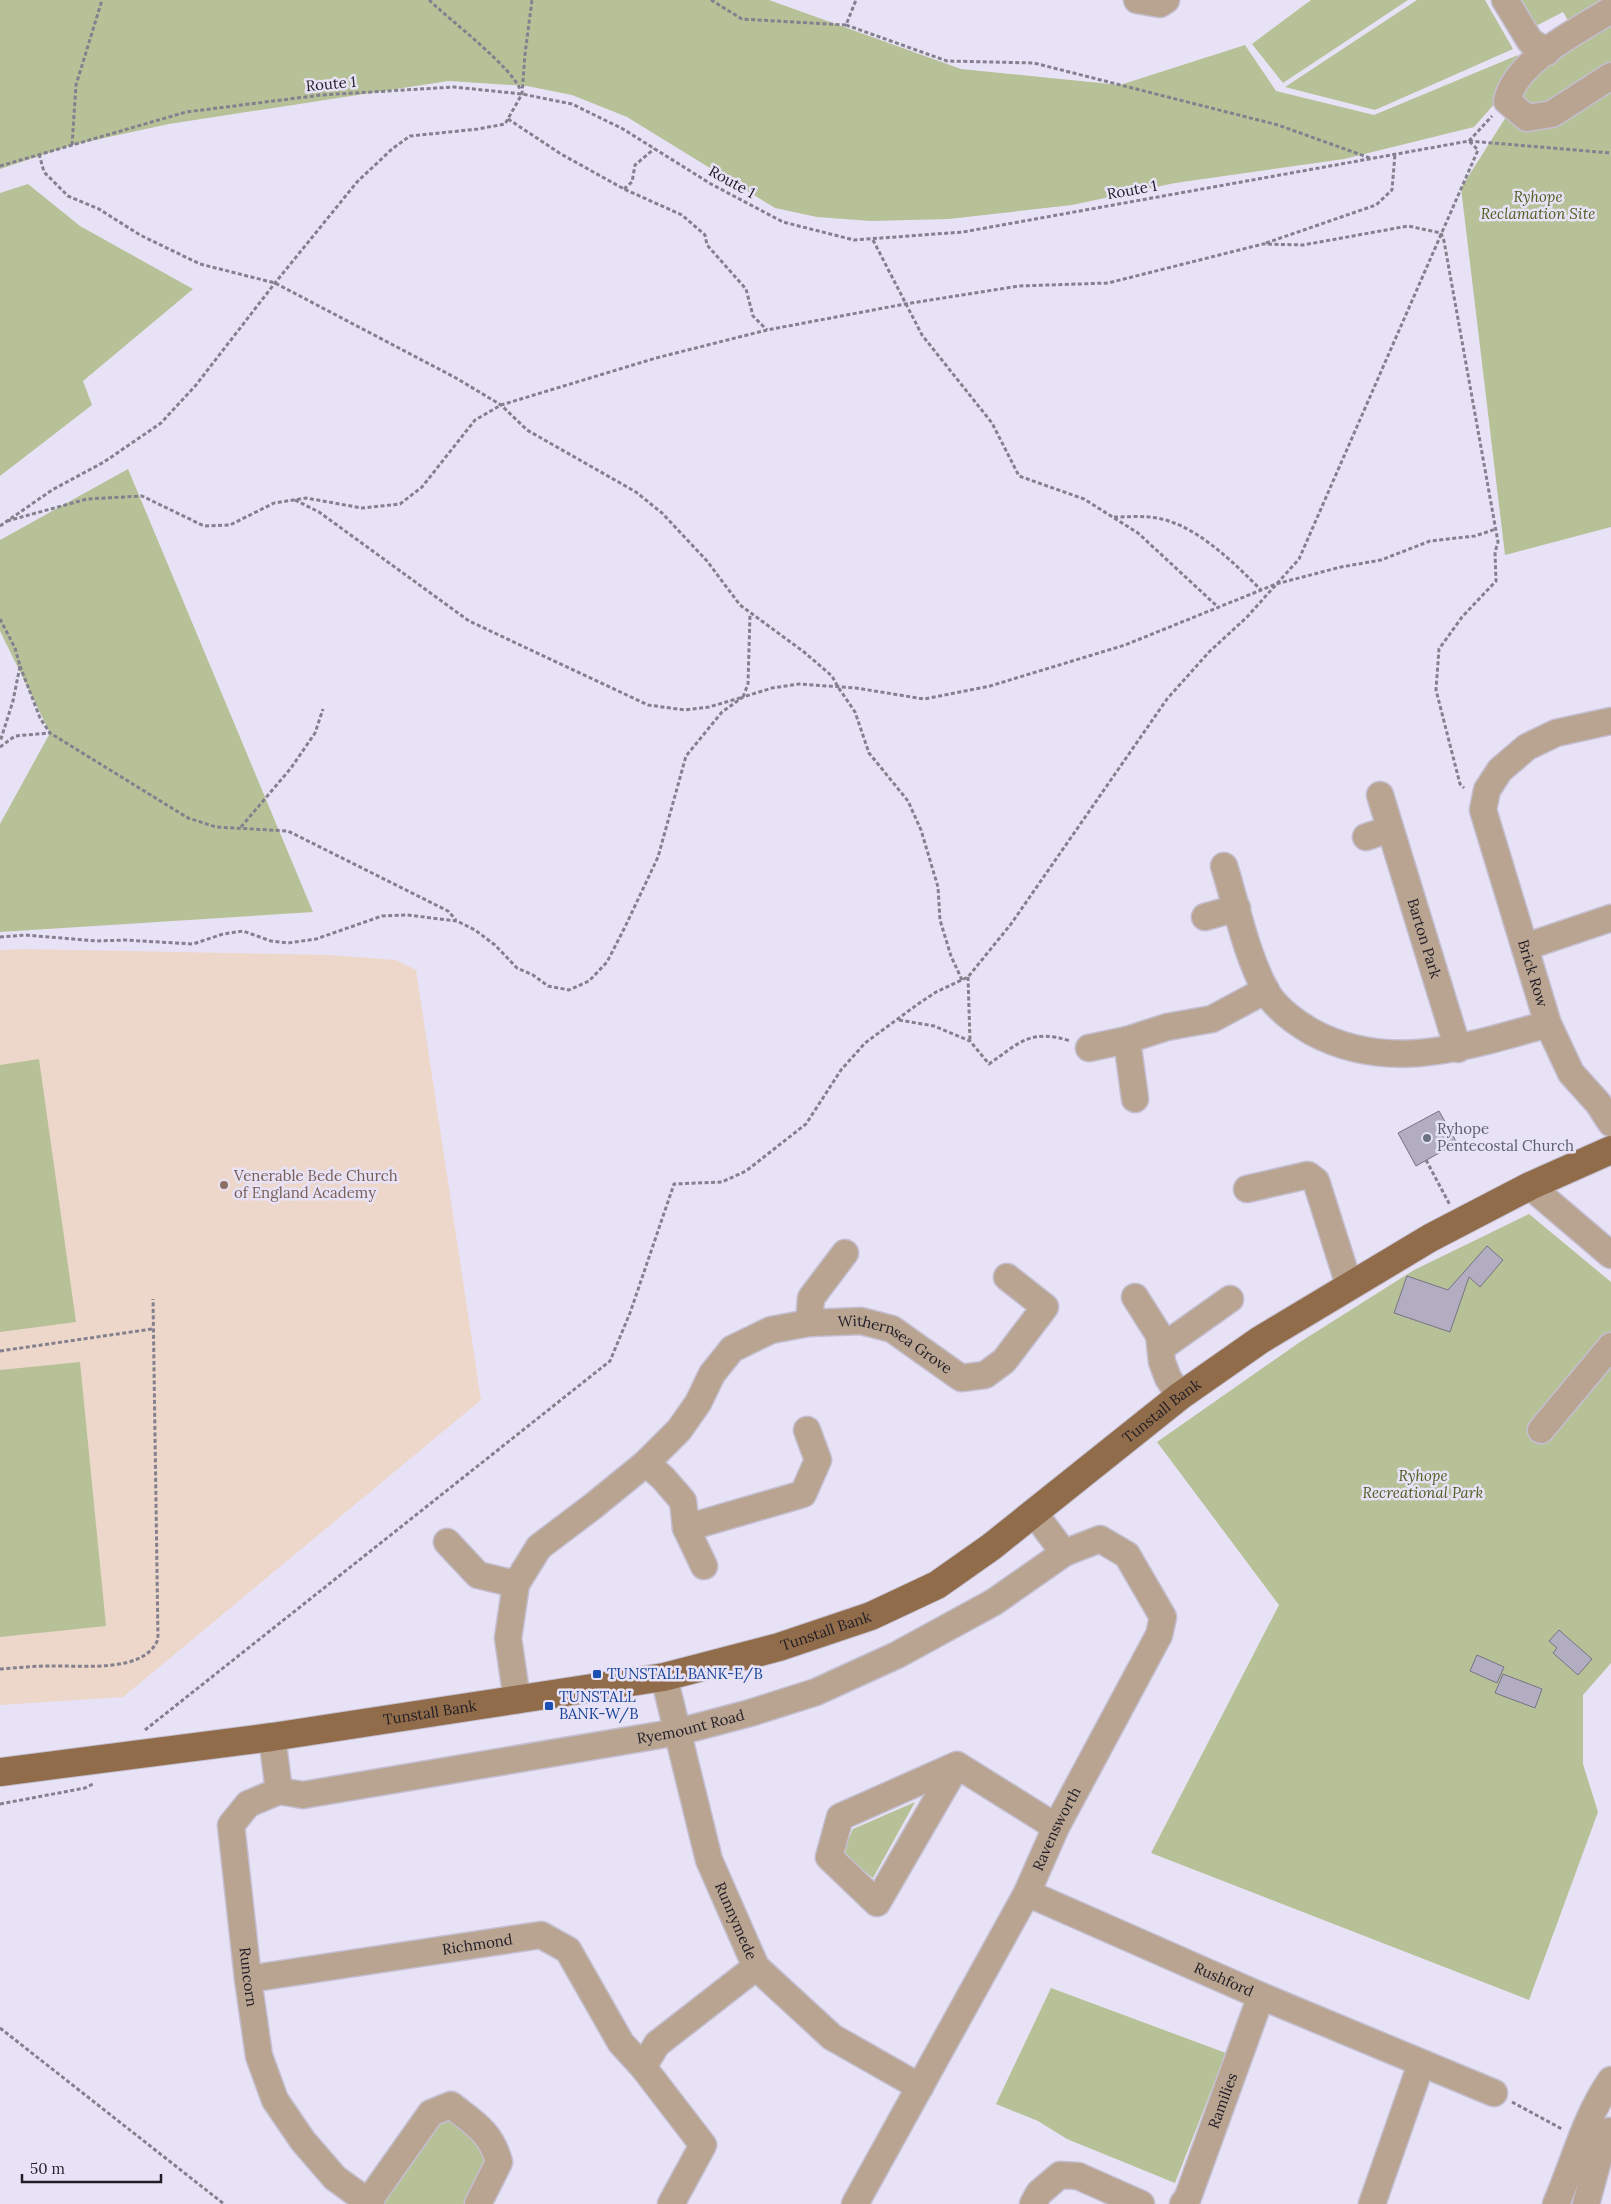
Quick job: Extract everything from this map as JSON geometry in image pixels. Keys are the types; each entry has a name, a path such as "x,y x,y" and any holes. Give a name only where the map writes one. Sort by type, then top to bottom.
{"main road":[{"name":"Tunstall Bank","path":"0,1772 272,1737 664,1677 779,1647 871,1616 937,1585 991,1547 1035,1514 1180,1396 1260,1340 1349,1285 1460,1223 1530,1186 1611,1150"}],"street":[{"path":"1137,0 1160,4 1166,0"},
{"path":"1505,0 1530,41 1537,58"},
{"path":"1611,10 1537,58 1509,90 1507,101 1526,118 1552,114 1611,76"},
{"path":"1483,810 1487,790 1500,770 1527,747 1556,733 1611,722"},
{"name":"Barton Park","path":"1380,795 1458,1049"},
{"name":"Brick Row","path":"1483,810 1548,1024 1571,1073 1607,1107"},
{"path":"1366,837 1390,829"},
{"path":"1224,866 1247,946 1266,990 1281,1008 1299,1024 1327,1040 1367,1053 1416,1053 1458,1049 1548,1024"},
{"path":"1205,917 1237,908"},
{"path":"1525,947 1611,918"},
{"path":"1089,1048 1167,1028 1212,1019 1266,990"},
{"path":"1126,1040 1135,1100"},
{"path":"1247,1189 1308,1176 1316,1181 1349,1285"},
{"path":"1530,1186 1607,1246"},
{"path":"809,1323 811,1298 845,1253"},
{"name":"Withernsea Grove","path":"517,1700 508,1638 516,1584 539,1547 646,1463 680,1430 698,1403 712,1374 732,1349 771,1330 809,1323 861,1321 892,1329 961,1378 985,1375 1004,1361 1045,1307 1007,1277"},
{"path":"1135,1297 1159,1335 1162,1362 1180,1396"},
{"path":"1161,1348 1230,1299"},
{"path":"1541,1430 1611,1346"},
{"path":"686,1528 803,1494 818,1460 807,1430"},
{"path":"646,1463 663,1478 682,1502 686,1528 704,1566"},
{"path":"1035,1514 1064,1553"},
{"name":"Ravensworth","path":"855,2204 1027,1893 1056,1827 1159,1635 1163,1617 1127,1555 1100,1539 1064,1553"},
{"path":"447,1542 478,1575 516,1584"},
{"name":"Ryemount Road","path":"279,1791 303,1795 678,1732 750,1713 816,1692 897,1655 994,1602 1064,1553"},
{"name":"Runnymede","path":"664,1677 709,1860 756,1967 832,2037 920,2087"},
{"path":"272,1737 279,1791"},
{"path":"957,1765 1056,1827"},
{"path":"957,1765 877,1903 829,1857 840,1817 957,1765"},
{"name":"Runcorn","path":"279,1791 248,1804 231,1825 248,1979 259,2056 275,2100 303,2141 335,2178 370,2203 431,2113 451,2106 484,2130 494,2145 499,2162 478,2204"},
{"name":"Rushford","path":"1027,1893 1261,1996 1494,2093"},
{"name":"Richmond","path":"248,1979 541,1935 568,1950 622,2043 643,2067 702,2145 672,2204"},
{"path":"643,2067 657,2044 756,1967"},
{"name":"Ramilies","path":"1183,2204 1188,2197 1261,1996"},
{"path":"1372,2204 1421,2064"},
{"path":"1565,2202 1580,2138 1611,2080"},
{"path":"1586,2204 1598,2159 1609,2131"},
{"path":"1033,2204 1039,2193 1060,2175 1078,2176 1141,2204"}],"path":[{"path":"72,145 76,85 102,0"},
{"path":"429,0 518,82 522,94"},
{"path":"0,526 52,490 104,462 161,423 196,385 357,182 392,150 410,136 478,129 505,124 522,94 532,0"},
{"path":"711,0 742,19 846,25 947,61 1034,63 1278,125 1371,159"},
{"path":"846,25 856,0"},
{"name":"Route 1","path":"0,166 186,112 321,96 454,87 522,94 572,104 623,129 710,184 783,222 854,240 873,240 963,232 1469,141 1611,153"},
{"path":"140,1734 610,1361 630,1313 674,1184 722,1182 746,1171 806,1124 847,1063 865,1044 936,992 968,977 1011,924 1167,700 1209,652 1246,617 1299,558 1478,150 1469,141 1507,101"},
{"path":"508,119 560,154 624,189 682,215 705,235 707,245 746,289 753,316 767,330"},
{"path":"624,189 632,182 635,165 654,149"},
{"path":"39,154 44,172 68,196 99,209 140,235 200,264 275,283 456,378 501,405 527,430 636,492 662,513 707,561 740,605 804,652 832,676 855,712 869,753 908,800 921,830 938,887 940,920 951,956 962,980"},
{"path":"7,521 87,500 142,496 204,526 230,524 274,503 306,498 362,508 400,504 422,487 475,420 501,405 656,358 767,330 905,304 1020,286 1108,283 1263,244 1376,205 1392,190 1395,154"},
{"path":"1263,244 1304,246 1408,226 1441,233"},
{"path":"1441,233 1498,542 1495,552 1496,581 1462,617 1440,649 1436,690 1460,784 1483,810"},
{"path":"873,240 922,335 992,423 1019,476 1084,500 1138,533 1219,608"},
{"path":"295,500 319,512 469,621 648,704 685,710 709,706 772,688 799,684 838,687 924,699 990,686 1125,645 1276,584 1341,567 1381,560 1430,541 1475,536 1496,528"},
{"path":"1113,517 1151,517 1184,527 1234,562 1261,590"},
{"path":"0,619 15,648 40,718 50,733 188,818 216,827 288,831 448,911 457,920 496,945 517,968 533,975 548,986 569,990 589,981 607,962 638,903 658,857 686,756 722,712 743,697 748,684 750,613"},
{"path":"0,742 13,701 20,666"},
{"path":"240,828 291,768 315,733 323,709"},
{"path":"0,747 16,736 50,733"},
{"path":"0,937 25,935 97,941 125,940 192,944 223,934 243,931 271,941 288,944 316,939 382,916 407,915 457,920"},
{"path":"968,977 970,1041"},
{"path":"898,1020 934,1026 970,1041 990,1064 1027,1037 1055,1036 1089,1048"},
{"path":"1426,1160 1460,1223"},
{"path":"0,1669 48,1666 106,1666 141,1658 154,1648 158,1639 153,1299"},
{"path":"0,1352 152,1328"},
{"path":"0,2028 224,2204"},
{"path":"1494,2093 1580,2138"}],"shaded area":[{"name":"Venerable Bede Church of England Academy","path":"0,950 328,955 396,960 416,970 481,1400 123,1697 0,1705"}],"green space":[{"path":"0,0 769,0 961,69 1120,85 1245,45 1276,91 1374,115 1518,55 1516,64 1497,101 1474,127 1344,159 1175,183 1072,205 949,219 871,221 817,217 775,208 627,117 572,95 527,86 448,81 169,124 72,145 0,169"},
{"path":"1311,0 1408,0 1283,83 1252,44"},
{"path":"1417,0 1485,0 1513,49 1375,110 1285,87"},
{"path":"1512,0 1610,0 1572,27 1563,12 1530,29"},
{"name":"Ryhope Reclamation Site","path":"1611,12 1611,527 1505,555 1461,188 1547,52"},
{"path":"28,184 80,226 193,289 83,381 92,405 0,476 0,193"},
{"path":"128,469 313,912 0,932 0,824 50,733 0,631 0,540"},
{"path":"39,1059 76,1322 0,1332 0,1065"},
{"name":"Ryhope Recreational Park","path":"1529,1214 1611,1282 1611,1663 1583,1695 1583,1764 1598,1812 1529,2000 1151,1853 1279,1605 1157,1442 1300,1342 1414,1270"},
{"path":"80,1362 106,1626 0,1637 0,1370"},
{"path":"915,1802 873,1878 842,1853 853,1829"},
{"path":"1051,1988 1226,2053 1175,2183 1067,2139 1038,2121 996,2104"},
{"path":"452,2112 494,2156 471,2204 383,2204 376,2200 434,2120"}],"building":[{"name":"Ryhope Pentecostal Church","path":"1439,1111 1457,1143 1416,1166 1398,1133"},
{"path":"1487,1246 1503,1260 1480,1287 1469,1277 1450,1332 1394,1313 1407,1276 1448,1290"},
{"path":"1559,1630 1592,1659 1578,1675 1553,1653 1557,1648 1549,1641"},
{"path":"1477,1655 1504,1667 1497,1683 1470,1671"},
{"path":"1503,1674 1542,1689 1535,1708 1495,1693"}],"place":[{"name":"Ryhope Pentecostal Church","path":"1427,1138"},
{"name":"Venerable Bede Church of England Academy","path":"224,1185"},
{"name":"TUNSTALL BANK-E/B","path":"597,1674"},
{"name":"TUNSTALL BANK-W/B","path":"549,1706"}]}
